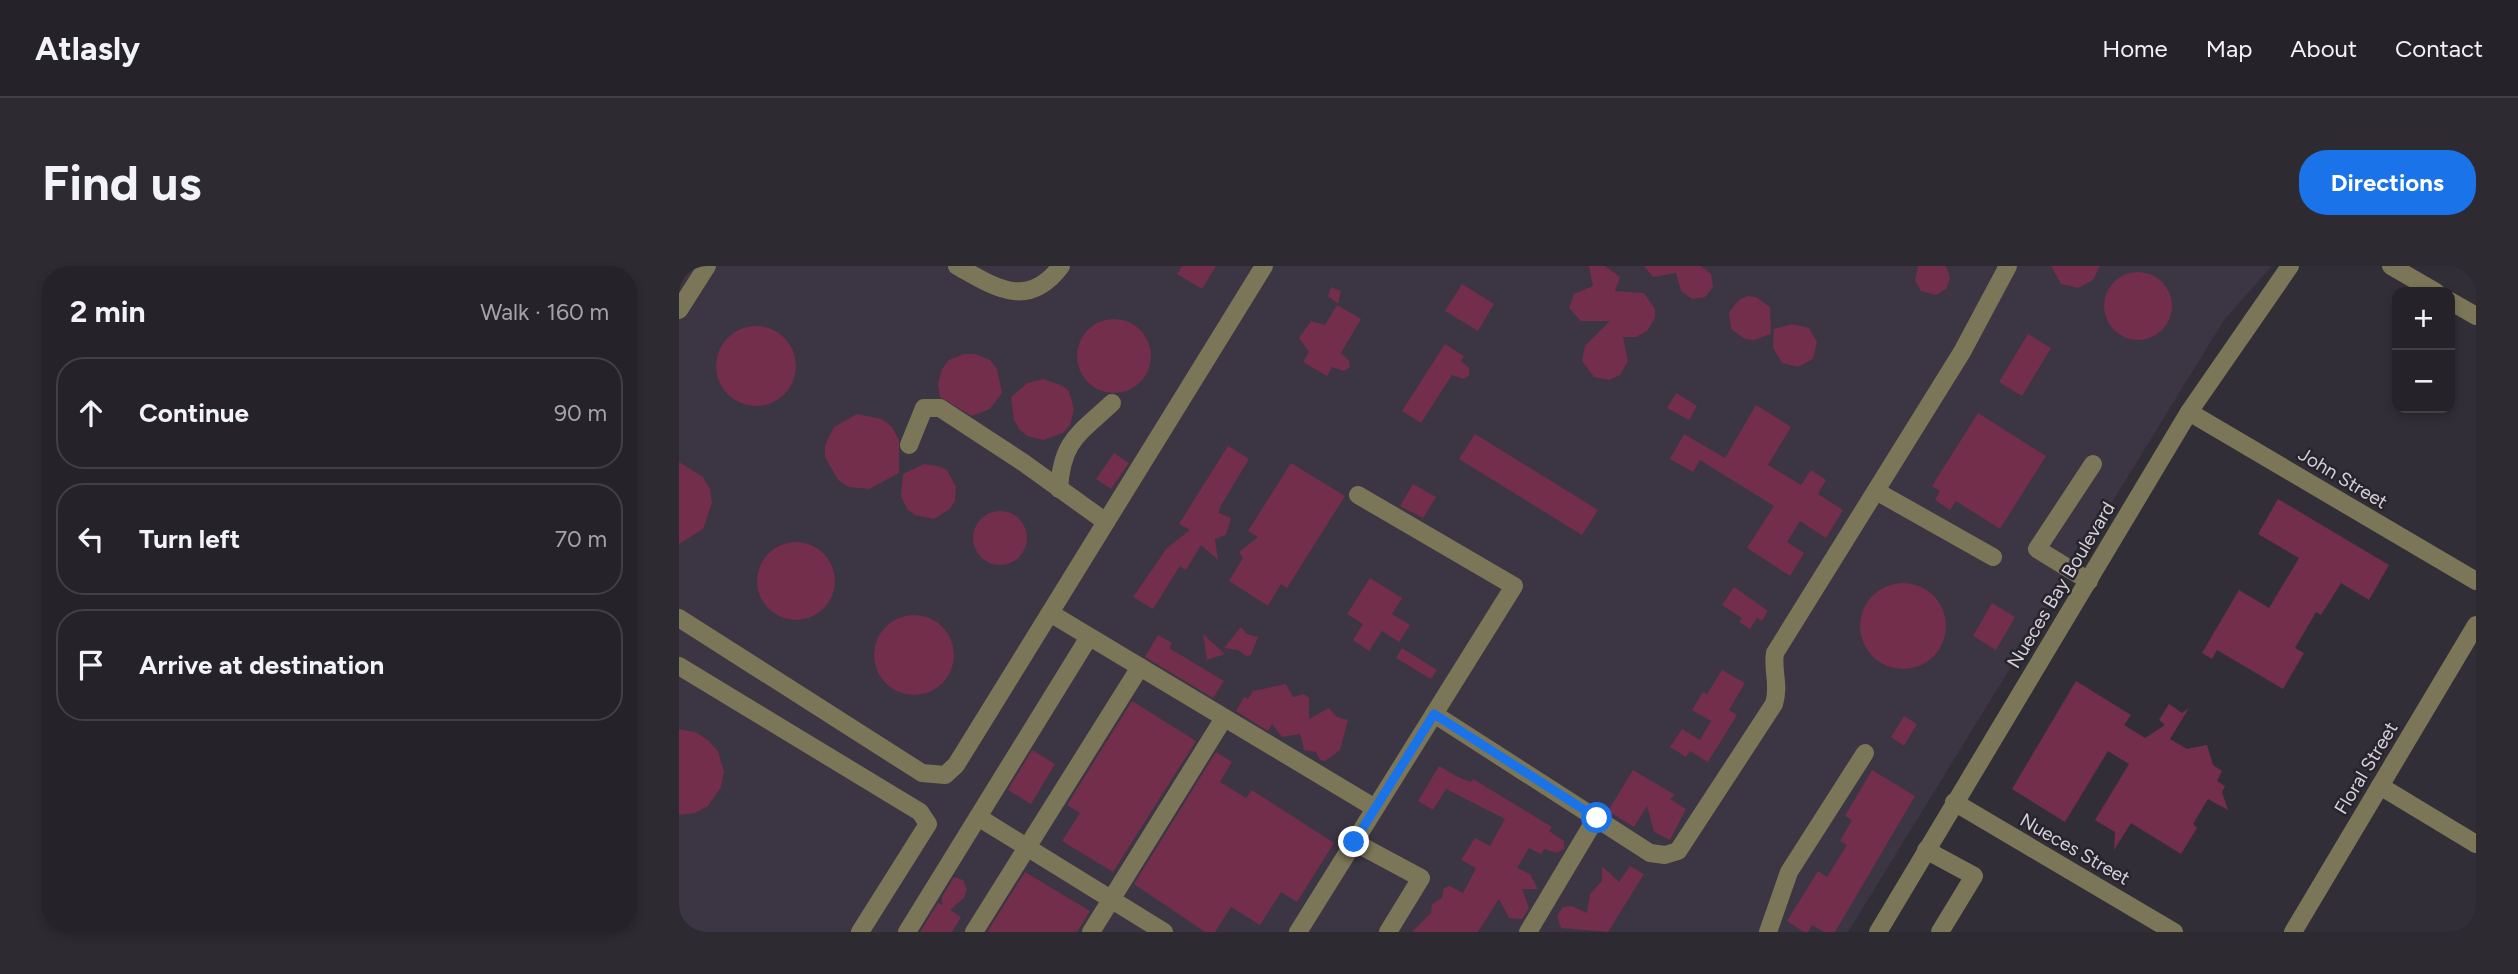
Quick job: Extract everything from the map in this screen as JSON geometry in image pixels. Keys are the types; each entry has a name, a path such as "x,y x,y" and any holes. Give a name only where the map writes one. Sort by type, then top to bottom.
{"street":[{"path":"679,310 706,266"},
{"path":"957,266 1003,291 1023,292 1051,280 1061,266"},
{"path":"679,618 922,773 945,775 956,765 1264,266"},
{"path":"1434,714 1650,853 1665,855 1678,851 1774,704 1778,690 1773,667 1775,653 1962,352 2008,266"},
{"name":"Nueces Bay Boulevard","path":"1878,932 2189,412 2290,266"},
{"path":"2391,266 2427,287"},
{"path":"2455,304 2476,316"},
{"path":"1059,489 1063,453 1075,437 1112,403"},
{"path":"909,445 924,408 940,408 1106,522"},
{"name":"John Street","path":"2189,412 2476,581"},
{"path":"2089,582 2036,549 2093,464"},
{"path":"1876,491 1993,557"},
{"path":"1298,932 1514,586 1358,495"},
{"path":"1050,613 1375,808"},
{"name":"Floral Street","path":"2293,932 2476,625"},
{"path":"907,932 1089,637"},
{"path":"679,666 920,812 928,824 860,932"},
{"path":"974,932 1140,667"},
{"path":"1091,932 1224,718"},
{"path":"1768,932 1789,873 1865,753"},
{"path":"2380,786 2476,844"},
{"name":"Nueces Street","path":"1954,802 2175,932"},
{"path":"978,817 1164,932"},
{"path":"1528,932 1597,818"},
{"path":"1354,842 1421,878 1388,932"},
{"path":"1926,850 1974,876 1940,932"}],"shaded area":[{"path":"679,266 2272,266 2224,320 1848,932 679,932"}],"building":[{"path":"1182,266 1216,266 1202,289 1177,274"},
{"path":"1589,266 1605,266 1620,277 1615,291 1644,293 1655,309 1655,318 1647,331 1636,337 1623,337 1628,361 1620,375 1609,380 1594,377 1582,361 1585,346 1610,321 1581,321 1569,308 1574,294 1593,286"},
{"path":"1644,266 1701,266 1711,274 1713,287 1705,297 1692,299 1681,291 1676,273 1653,277"},
{"path":"1918,266 1946,266 1950,278 1946,289 1936,295 1921,291 1915,281"},
{"path":"2051,266 2100,266 2093,280 2078,288 2061,284"},
{"path":"2138,272 2151,275 2162,282 2169,293 2172,306 2169,319 2162,330 2151,337 2138,340 2125,337 2114,330 2107,319 2104,306 2107,293 2114,282 2125,275"},
{"path":"1462,284 1494,304 1478,331 1445,311"},
{"path":"1331,287 1341,291 1338,304 1328,296"},
{"path":"1756,297 1770,307 1771,334 1754,340 1745,339 1731,329 1729,312 1740,299"},
{"path":"1337,305 1361,319 1341,353 1349,361 1350,367 1344,371 1332,367 1327,376 1303,362 1309,352 1299,338 1311,321 1325,325"},
{"path":"1121,319 1141,329 1149,342 1149,370 1141,383 1128,391 1107,393 1087,383 1079,370 1077,349 1087,329 1100,321"},
{"path":"1792,324 1809,328 1817,342 1813,359 1798,367 1782,363 1773,348 1774,329"},
{"path":"756,326 771,329 784,338 793,351 796,366 793,381 784,394 771,403 756,406 741,403 728,394 719,381 716,366 719,351 728,338 741,329"},
{"path":"2028,334 2051,348 2022,396 1999,382"},
{"path":"1445,344 1464,356 1461,361 1469,368 1469,375 1464,379 1452,375 1421,423 1402,411"},
{"path":"964,354 975,354 990,360 997,369 1002,393 990,409 972,416 940,397 938,384 942,369 949,360"},
{"path":"1043,379 1069,391 1074,409 1070,425 1063,433 1043,440 1027,436 1019,429 1014,420 1011,397 1027,383"},
{"path":"1676,393 1697,406 1689,420 1667,408"},
{"path":"1756,405 1791,427 1768,465 1801,485 1811,470 1826,480 1818,494 1843,510 1826,538 1800,521 1787,542 1804,553 1790,576 1747,548 1774,506 1700,460 1693,472 1670,459 1684,434 1725,458"},
{"path":"1978,413 2046,456 2000,529 1956,501 1950,510 1935,500 1940,491 1932,486"},
{"path":"857,414 882,419 892,427 899,440 899,473 869,489 849,487 838,480 825,457 825,445 834,427"},
{"path":"1475,434 1598,510 1582,535 1459,459"},
{"path":"1228,446 1249,459 1220,507 1219,513 1231,518 1226,535 1215,539 1218,560 1201,545 1186,570 1180,566 1153,609 1133,597 1167,548 1190,530 1179,524"},
{"path":"1114,453 1129,463 1111,489 1096,479"},
{"path":"679,462 703,477 710,489 712,503 703,529 679,544"},
{"path":"1291,463 1345,496 1287,588 1281,584 1268,606 1229,581 1243,558 1239,552 1258,537 1248,531"},
{"path":"924,464 947,470 956,487 955,501 950,509 934,519 915,515 907,509 901,496 903,474"},
{"path":"1413,484 1436,497 1423,518 1400,506"},
{"path":"2278,499 2389,565 2369,600 2341,583 2321,615 2316,612 2295,648 2304,653 2283,689 2217,650 2212,659 2202,653 2239,590 2269,608 2299,558 2258,534"},
{"path":"1000,511 1019,519 1027,538 1019,557 1000,565 981,557 973,538 981,519"},
{"path":"796,542 811,545 824,553 832,566 835,581 832,596 824,609 811,617 796,620 781,617 768,609 760,596 757,581 760,566 768,553 781,545"},
{"path":"1370,578 1402,598 1392,614 1410,625 1399,642 1382,631 1369,651 1353,640 1363,624 1347,614"},
{"path":"1903,583 1927,590 1939,602 1946,626 1939,650 1927,662 1903,669 1879,662 1867,650 1860,626 1867,602 1879,590"},
{"path":"1734,587 1768,611 1762,621 1757,618 1750,629 1739,622 1742,618 1722,605"},
{"path":"1992,603 2015,617 1996,650 1973,636"},
{"path":"914,615 929,618 942,627 951,640 954,655 951,670 942,683 929,692 914,695 899,692 886,683 877,670 874,655 877,640 886,627 899,618"},
{"path":"1241,627 1247,634 1258,637 1251,655 1246,656 1238,650 1224,648"},
{"path":"1203,634 1225,654 1207,660"},
{"path":"1158,635 1172,643 1169,648 1224,681 1213,698 1145,657"},
{"path":"1402,648 1437,670 1431,679 1396,658"},
{"path":"1722,670 1745,683 1729,710 1737,715 1708,762 1690,751 1686,757 1670,747 1682,729 1700,740 1711,721 1692,710 1703,692 1707,694"},
{"path":"2076,681 2131,715 2124,725 2145,738 2165,725 2159,720 2169,704 2182,713 2189,708 2170,739 2187,749 2207,745 2213,765 2222,771 2217,781 2225,786 2222,792 2228,810 2208,799 2193,824 2197,828 2181,854 2131,823 2114,850 2115,832 2095,820 2129,764 2108,751 2065,822 2012,789"},
{"path":"1286,684 1293,697 1304,694 1309,698 1309,719 1329,708 1337,717 1348,720 1340,750 1325,761 1320,760 1316,752 1304,750 1300,734 1282,737 1272,724 1268,731 1236,711 1244,697 1248,699 1253,691"},
{"path":"1132,701 1196,741 1113,872 1062,841 1080,813 1067,805"},
{"path":"1904,716 1917,724 1904,746 1891,737"},
{"path":"679,729 695,732 708,740 718,751 724,772 721,787 708,806 695,813 679,815"},
{"path":"1032,750 1055,764 1031,804 1008,790"},
{"path":"1216,752 1232,762 1220,782 1246,798 1252,790 1334,843 1297,902 1281,892 1260,925 1231,907 1215,932 1205,932 1134,884"},
{"path":"1439,766 1471,782 1473,779 1552,827 1549,831 1564,841 1564,849 1557,853 1544,849 1541,854 1529,848 1517,868 1530,874 1538,889 1522,889 1529,908 1522,919 1509,918 1499,899 1478,932 1412,932 1431,913 1432,904 1442,898 1444,888 1450,886 1463,893 1476,868 1461,860 1475,838 1490,846 1505,819 1446,789 1433,810 1418,801"},
{"path":"1633,770 1675,795 1670,799 1686,809 1670,840 1654,832 1647,806 1634,827 1608,811"},
{"path":"1872,770 1915,796 1835,932 1824,932 1812,925 1808,932 1804,932 1787,921 1818,871 1827,877 1847,845 1840,841 1852,820 1845,816"},
{"path":"1602,866 1619,882 1630,866 1644,874 1608,932 1561,928 1557,916 1563,907 1572,906 1587,913 1590,894 1602,881"},
{"path":"1025,872 1090,911 1077,932 987,932"},
{"path":"954,877 963,880 967,890 964,898 950,910 961,917 952,932 920,932 938,903 942,905 942,897"}],"route":[{"path":"1354,842 1434,714 1597,818"}]}
